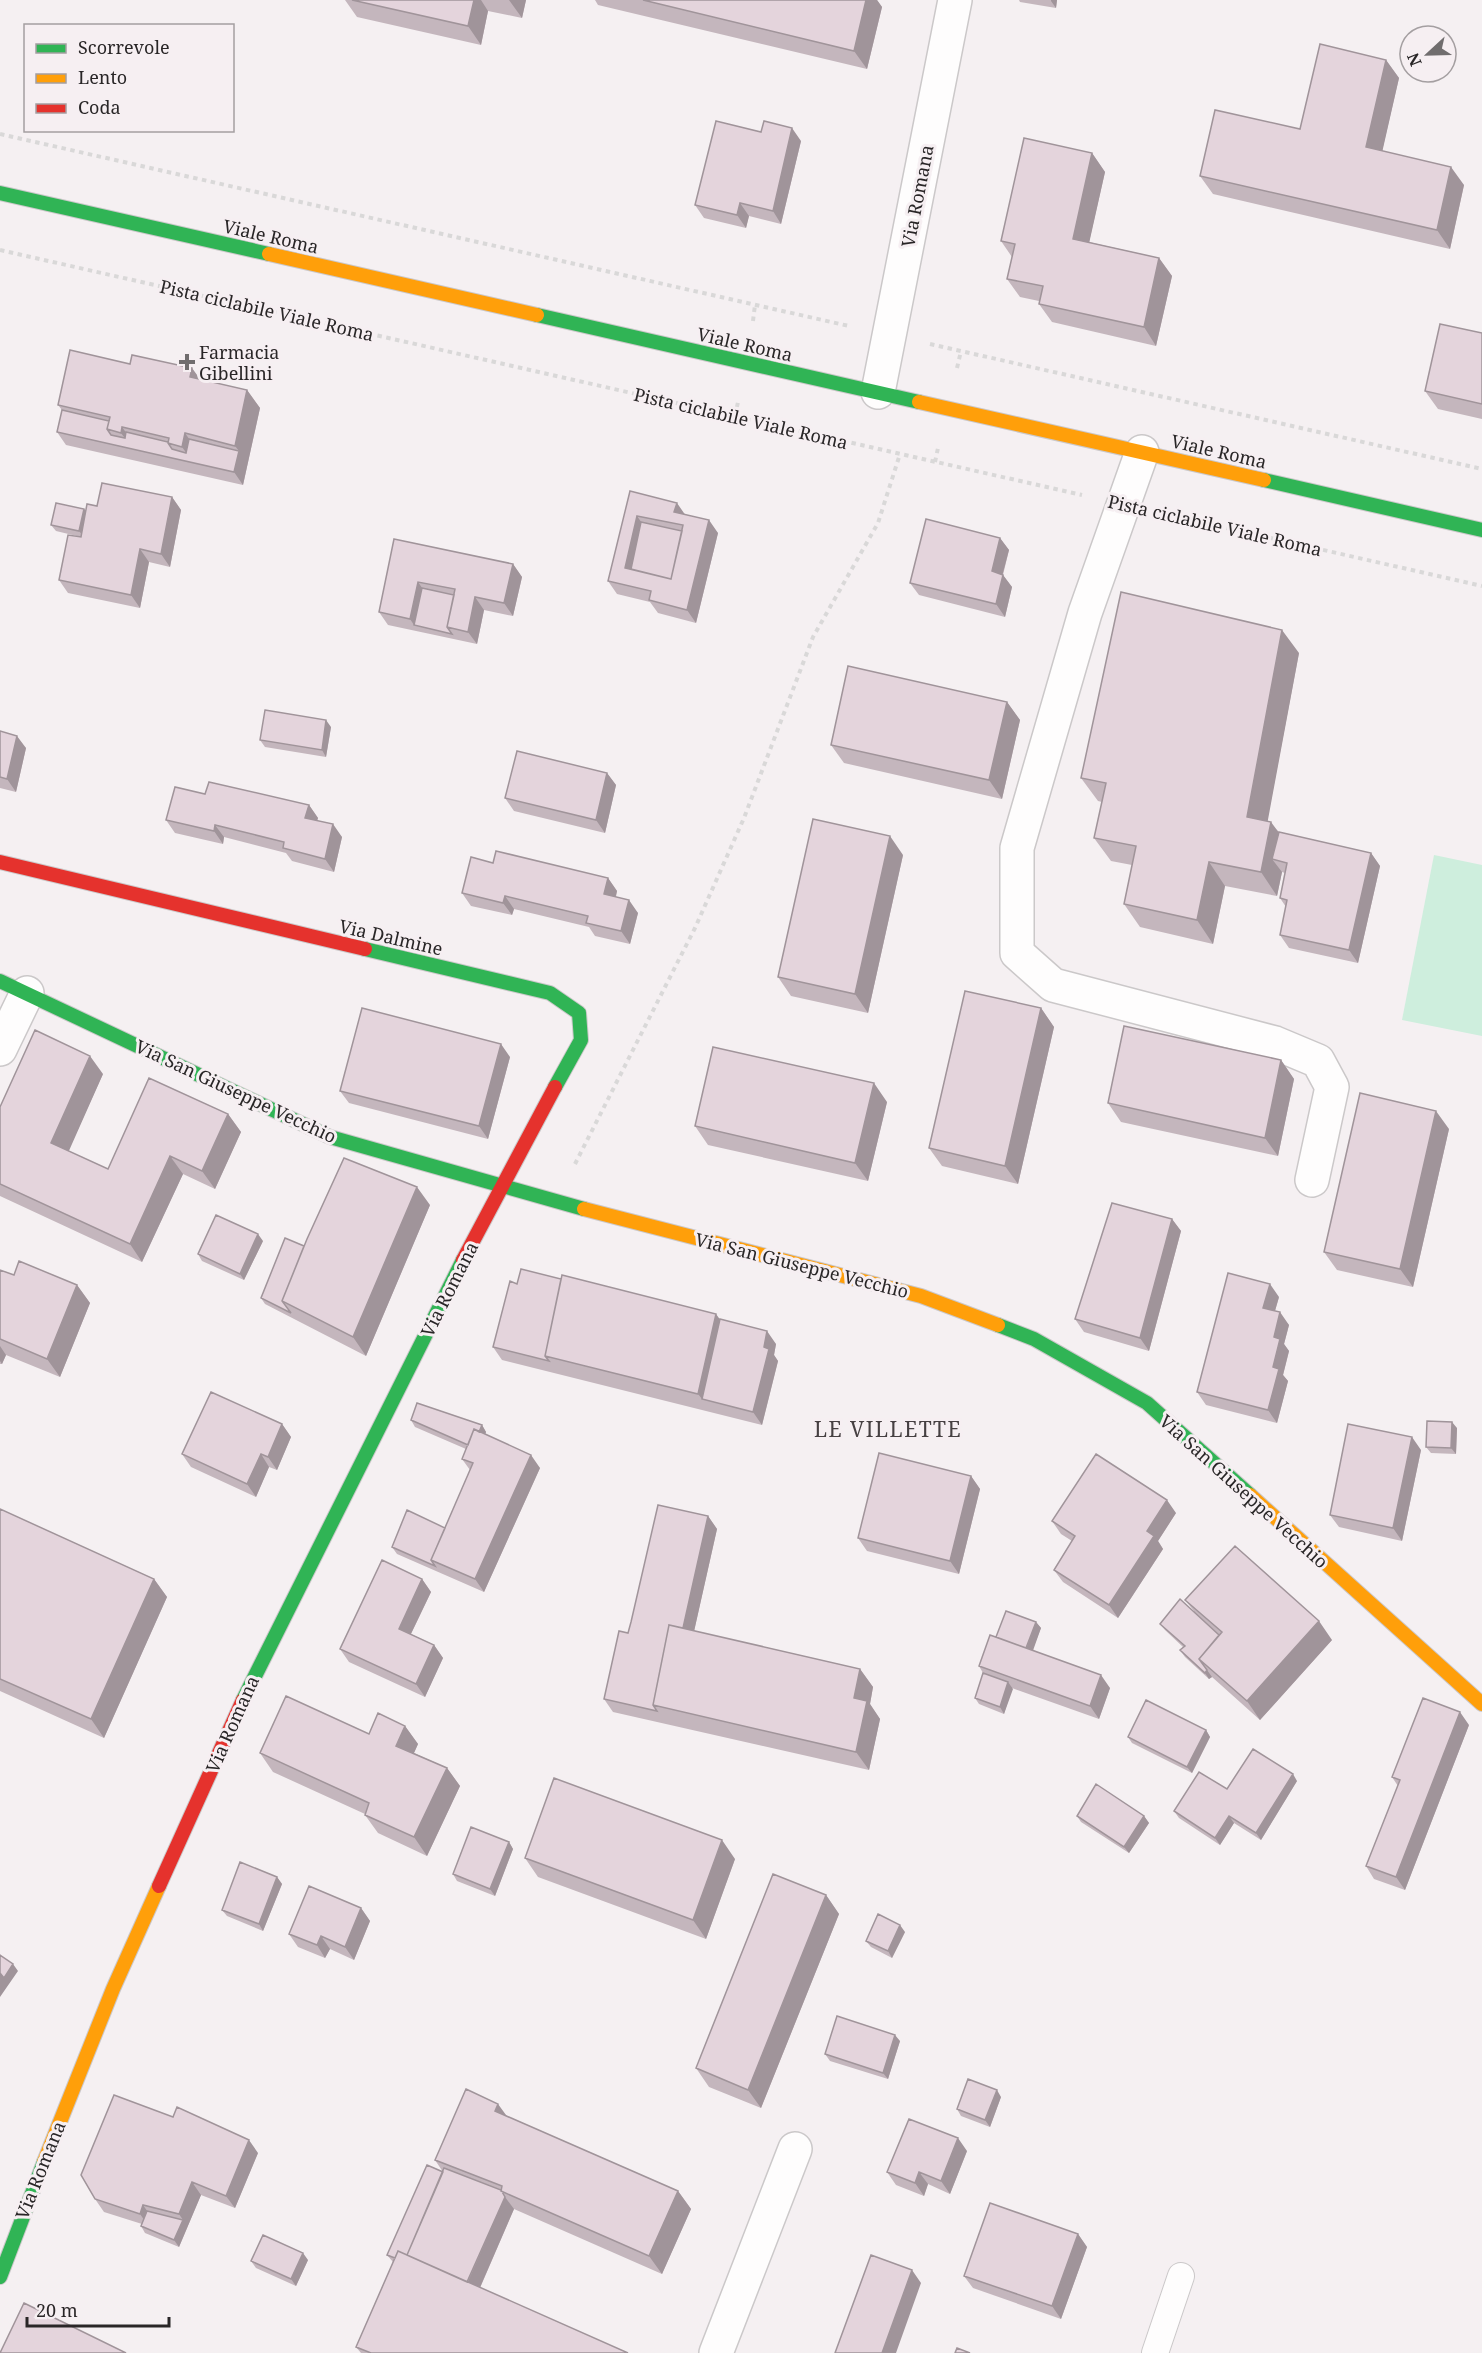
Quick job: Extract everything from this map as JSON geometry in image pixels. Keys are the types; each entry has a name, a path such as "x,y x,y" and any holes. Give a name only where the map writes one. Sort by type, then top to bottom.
{"street":[{"name":"Via Romana","path":"878,392 955,0"},
{"name":"Viale Roma","path":"0,193 1482,530"},
{"path":"1142,452 1084,613 1017,848 1017,953 1053,985 1275,1043 1318,1061 1332,1087 1312,1180"},
{"name":"Via Dalmine","path":"0,862 550,993 579,1013 581,1040 500,1187"},
{"name":"Via San Giuseppe Vecchio","path":"0,1050 14,987 330,1137 500,1187 921,1296 1034,1339 1147,1403 1482,1704"},
{"name":"Via Romana","path":"0,2277 20,2220 113,1989 260,1663 500,1187"},
{"path":"716,2353 795,2149"}],"lane":[{"path":"1155,2353 1181,2276"}],"path":[{"path":"0,134 1482,469"},
{"name":"Pista ciclabile Viale Roma","path":"0,250 1482,586"},
{"path":"556,1202 695,928 744,818 813,637 878,523 900,454"}],"green space":[{"path":"1434,855 1482,865 1482,1036 1402,1020"}],"building":[{"path":"352,0 474,0 468,26"},
{"path":"643,0 866,0 854,51"},
{"path":"1320,44 1386,60 1366,147 1451,167 1437,230 1200,176 1215,110 1300,129"},
{"path":"716,121 761,132 764,121 792,128 773,211 740,203 737,215 695,205"},
{"path":"1024,138 1092,153 1073,239 1159,258 1144,327 1039,304 1043,286 1007,279 1015,244 1001,241"},
{"path":"1440,324 1482,333 1482,404 1425,391"},
{"path":"70,350 130,364 132,355 192,368 190,377 247,390 235,446 185,433 182,447 168,443 169,438 122,427 121,433 107,429 110,417 58,405"},
{"path":"62,410 109,421 107,429 111,435 125,438 126,432 168,442 172,449 186,453 189,439 239,451 234,472 57,432"},
{"path":"102,483 172,497 161,554 140,549 131,595 59,580 68,535 81,537 87,504 97,506"},
{"path":"630,491 677,503 674,512 709,520 687,610 649,600 651,591 608,581","holes":["637,516 683,525 671,579 625,568"]},
{"path":"56,503 84,509 79,531 51,525"},
{"path":"926,519 1000,538 992,571 1003,575 996,604 910,583"},
{"path":"641,522 682,531 671,579 631,569"},
{"path":"394,539 513,564 504,603 475,597 468,632 447,627 455,589 418,582 410,619 379,612"},
{"path":"422,588 454,595 447,627 452,634 414,625"},
{"path":"1121,592 1282,630 1247,817 1271,822 1261,872 1209,862 1197,920 1124,904 1136,846 1094,838 1106,783 1081,778"},
{"path":"848,666 1007,702 989,780 831,745"},
{"path":"265,710 326,720 322,750 260,740"},
{"path":"0,731 17,736 7,779 0,777"},
{"path":"517,751 607,773 596,820 505,798"},
{"path":"209,782 309,805 305,818 333,824 325,859 283,848 284,842 215,825 214,831 166,820 175,787 205,794"},
{"path":"813,819 890,836 855,994 778,977"},
{"path":"1279,832 1371,853 1349,950 1280,935 1287,900 1280,898 1287,863 1272,859"},
{"path":"496,851 608,878 604,894 629,900 621,931 586,923 588,916 505,896 503,903 462,893 471,857 493,863"},
{"path":"965,991 1041,1008 1005,1166 929,1148"},
{"path":"362,1008 501,1044 479,1126 340,1091"},
{"path":"1124,1026 1281,1060 1265,1138 1108,1103"},
{"path":"35,1030 90,1056 51,1143 108,1169 149,1078 228,1114 202,1171 170,1156 130,1244 0,1184 0,1107"},
{"path":"713,1047 874,1083 855,1163 695,1126"},
{"path":"1360,1093 1436,1111 1400,1269 1324,1252"},
{"path":"344,1158 417,1187 353,1337 282,1301"},
{"path":"1112,1203 1172,1219 1140,1338 1075,1319"},
{"path":"216,1215 258,1234 240,1274 198,1254"},
{"path":"285,1238 304,1246 282,1301 291,1313 261,1298"},
{"path":"19,1261 77,1285 47,1359 0,1339 0,1270 14,1275"},
{"path":"521,1269 561,1279 545,1356 549,1361 493,1347 510,1281 517,1284"},
{"path":"1228,1273 1270,1284 1263,1308 1280,1312 1274,1337 1280,1339 1273,1367 1279,1369 1268,1410 1197,1392"},
{"path":"562,1275 716,1314 698,1394 545,1356"},
{"path":"720,1319 767,1331 764,1347 769,1349 753,1412 702,1399"},
{"path":"211,1392 282,1424 268,1457 261,1454 247,1484 182,1454"},
{"path":"417,1403 482,1425 479,1432 474,1429 468,1445 411,1420"},
{"path":"1427,1421 1452,1422 1451,1448 1426,1447"},
{"path":"1348,1424 1412,1437 1393,1528 1330,1515"},
{"path":"474,1429 531,1455 475,1579 431,1560 473,1463 462,1459"},
{"path":"879,1453 971,1476 950,1561 858,1538"},
{"path":"1096,1454 1167,1500 1147,1531 1154,1536 1109,1605 1054,1570 1075,1536 1052,1521"},
{"path":"658,1505 708,1516 683,1628 669,1625 653,1705 657,1711 604,1699 619,1631 628,1633"},
{"path":"0,1509 154,1579 91,1719 0,1679"},
{"path":"407,1510 445,1528 431,1560 435,1566 392,1547"},
{"path":"1235,1546 1319,1621 1247,1701 1199,1659 1222,1632 1185,1600"},
{"path":"382,1560 422,1579 399,1629 434,1645 416,1684 340,1649"},
{"path":"1180,1599 1219,1635 1199,1659 1207,1670 1205,1673 1180,1650 1185,1646 1160,1624"},
{"path":"1006,1611 1036,1622 1026,1648 996,1637"},
{"path":"669,1625 860,1669 854,1698 867,1701 856,1752 653,1705"},
{"path":"990,1635 1101,1675 1090,1706 979,1666"},
{"path":"983,1673 1008,1682 1000,1707 975,1698"},
{"path":"286,1696 369,1734 378,1713 405,1726 396,1746 447,1768 414,1837 365,1815 369,1803 260,1753"},
{"path":"1423,1698 1460,1712 1396,1877 1366,1866 1400,1780 1392,1777"},
{"path":"1146,1700 1206,1730 1187,1767 1128,1737"},
{"path":"1253,1749 1293,1774 1256,1833 1229,1816 1215,1838 1174,1811 1199,1772 1227,1789"},
{"path":"554,1778 722,1840 693,1920 525,1858"},
{"path":"1096,1784 1144,1816 1124,1847 1077,1816"},
{"path":"471,1827 509,1842 490,1889 453,1874"},
{"path":"240,1862 277,1877 259,1924 222,1910"},
{"path":"773,1874 826,1895 748,2090 696,2068"},
{"path":"309,1886 361,1908 345,1947 321,1936 317,1945 289,1934"},
{"path":"878,1914 900,1925 888,1951 866,1941"},
{"path":"0,1955 13,1964 4,1978 0,1973"},
{"path":"837,2016 895,2035 883,2073 825,2054"},
{"path":"968,2079 997,2090 985,2120 957,2109"},
{"path":"466,2089 498,2104 495,2111 678,2191 649,2256 501,2191 502,2186 435,2160"},
{"path":"114,2095 173,2117 177,2107 249,2140 226,2196 192,2182 179,2214 143,2205 140,2214 95,2199 81,2175"},
{"path":"909,2119 958,2138 941,2181 919,2172 915,2183 887,2172"},
{"path":"427,2165 443,2172 407,2255 398,2251 395,2258 387,2255"},
{"path":"444,2168 501,2190 505,2197 467,2282 407,2255"},
{"path":"990,2203 1078,2234 1052,2306 964,2276"},
{"path":"147,2211 183,2220 174,2240 141,2226"},
{"path":"263,2235 303,2253 291,2279 251,2261"},
{"path":"398,2251 628,2353 371,2353 356,2347"},
{"path":"871,2255 912,2270 882,2353 835,2353"},
{"path":"24,2303 126,2353 0,2353"},
{"path":"957,2348 970,2353 955,2353"}],"traffic: fast":[{"path":"0,193 269,254"},
{"path":"537,315 919,402"},
{"path":"1264,480 1482,530"},
{"path":"365,949 550,993 579,1013 581,1040 555,1087"},
{"path":"0,981 330,1137 584,1209"},
{"path":"243,1700 463,1260"},
{"path":"998,1325 1034,1339 1147,1403 1250,1495"},
{"path":"0,2277 44,2162"}],"traffic: slow":[{"path":"269,254 537,315"},
{"path":"919,402 1264,480"},
{"path":"584,1209 921,1296 998,1325"},
{"path":"1250,1495 1482,1704"},
{"path":"44,2162 113,1989 159,1886"}],"traffic: jam":[{"path":"0,862 365,949"},
{"path":"463,1260 555,1087"},
{"path":"159,1886 243,1700"}],"place":[{"name":"Farmacia Gibellini","path":"187,362"}],"district":[{"name":"LE VILLETTE","path":"888,1429"}]}
